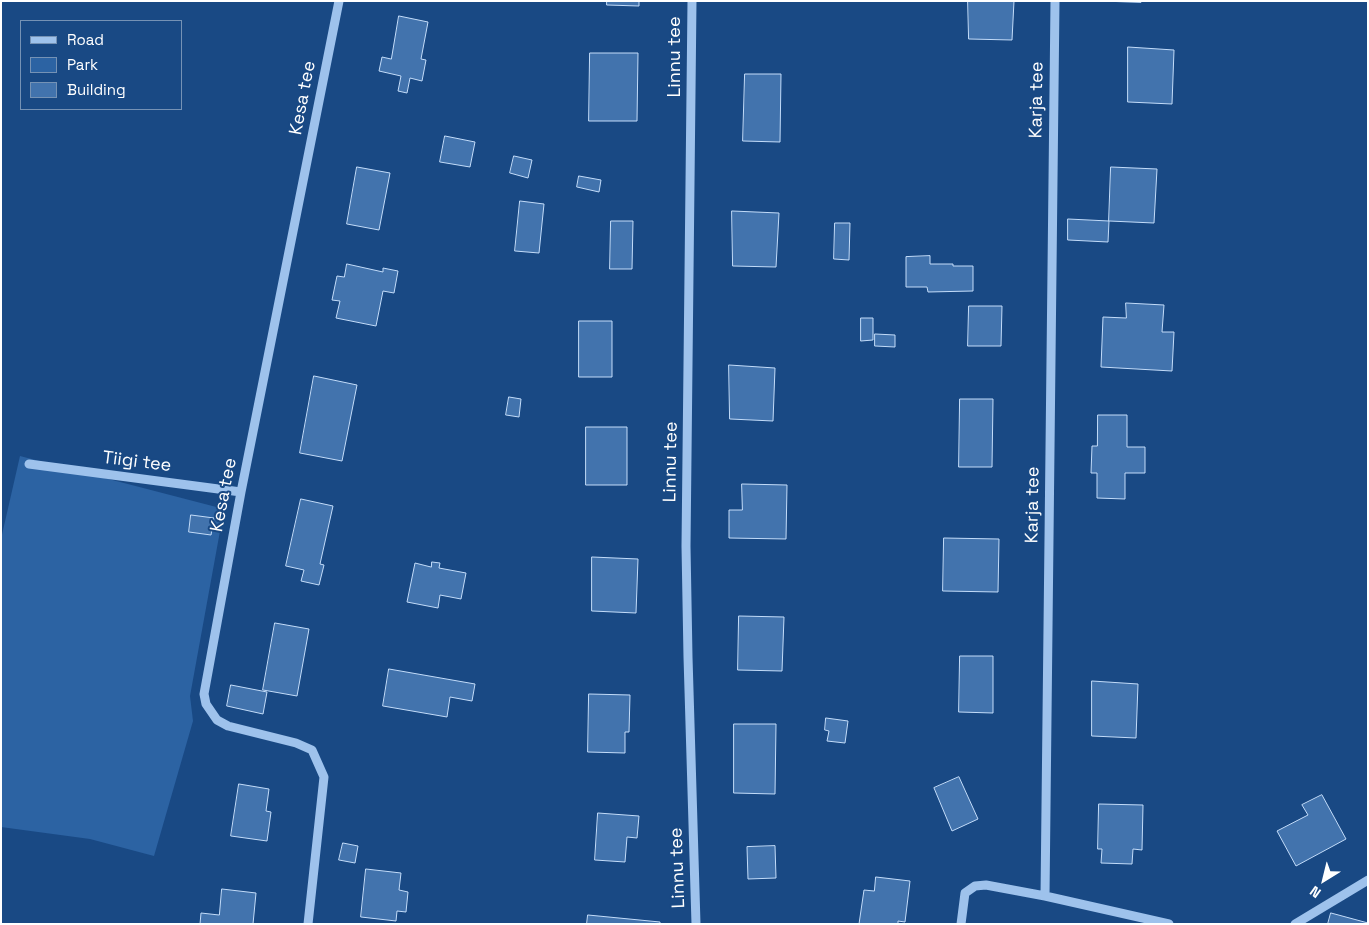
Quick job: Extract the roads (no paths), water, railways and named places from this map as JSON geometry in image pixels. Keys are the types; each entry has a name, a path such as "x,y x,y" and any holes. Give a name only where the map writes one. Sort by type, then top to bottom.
{"street":[{"name":"Kesa tee","path":"308,924 324,777 320,765 312,750 296,743 228,726 217,720 206,704 204,694 241,492 339,1"},
{"name":"Linnu tee","path":"692,1 686,546 696,924"},
{"name":"Karja tee","path":"1045,896 1055,1"},
{"name":"Tiigi tee","path":"29,464 241,492"},
{"path":"1295,924 1368,880"},
{"path":"961,924 965,893 976,886 1045,896 1169,924"}]}
